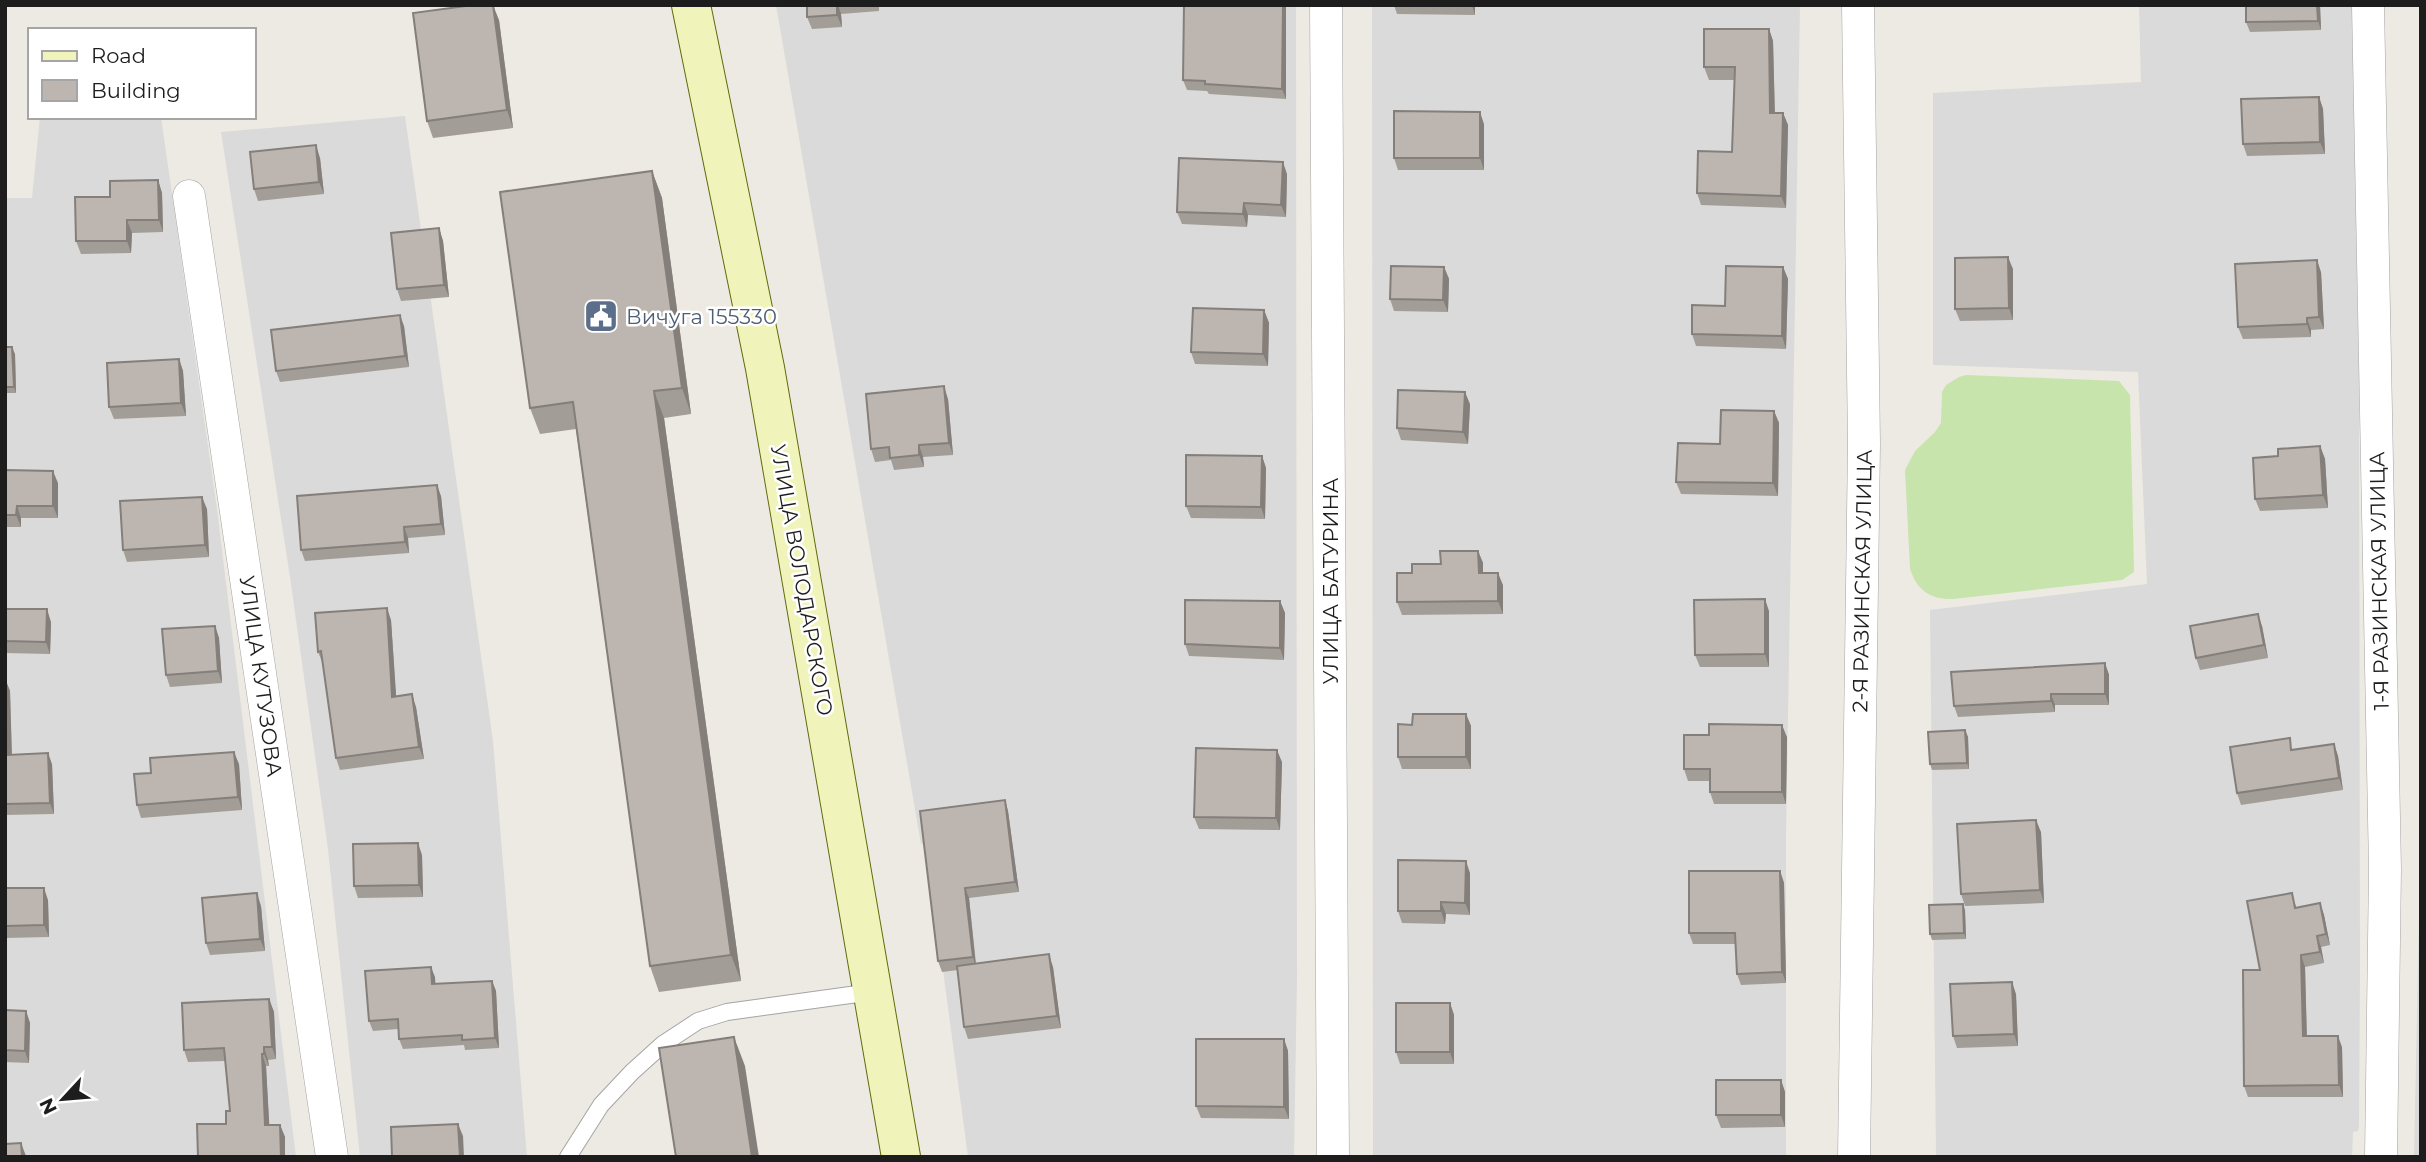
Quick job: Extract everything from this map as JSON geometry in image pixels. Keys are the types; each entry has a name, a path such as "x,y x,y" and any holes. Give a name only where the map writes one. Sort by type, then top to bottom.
{"main road":[{"name":"УЛИЦА ВОЛОДАРСКОГО","path":"691,5 765,369 901,1157"}],"street":[{"name":"УЛИЦА БАТУРИНА","path":"1326,5 1333,1157"},
{"name":"2-Я РАЗИНСКАЯ УЛИЦА","path":"1854,1157 1864,444 1858,5"},
{"name":"1-Я РАЗИНСКАЯ УЛИЦА","path":"2368,5 2385,869 2381,1157"},
{"name":"УЛИЦА КУТУЗОВА","path":"189,196 332,1157"}],"lane":[{"path":"568,1157 601,1105 632,1072 663,1044 698,1021 727,1012 872,992"}],"shaded area":[{"path":"776,5 1296,5 1297,980 1294,1157 968,1157 926,843 921,844"},
{"path":"1372,5 1800,5 1786,836 1786,1157 1373,1157"},
{"path":"2139,5 2352,5 2359,385 2360,973 2359,1126 2358,1131 2353,1132 2352,1157 1936,1157 1930,610 2147,584 2138,372 1933,365 1933,93 2141,82"},
{"path":"405,116 493,741 527,1157 360,1157 328,849 290,577 221,132"},
{"path":"40,119 161,119 217,509 296,1157 5,1157 5,198 32,198"},
{"path":"2421,833 2421,1157 2414,1157 2418,964"}],"green space":[{"path":"1966,375 2119,381 2130,395 2134,572 2122,580 1953,599 1938,598 1920,588 1910,568 1905,470 1915,451 1941,423 1942,392 1946,385"}],"building":[{"path":"493,5 507,110 427,121 413,13"},
{"path":"807,5 837,5 837,15 807,17"},
{"path":"1184,5 1283,5 1282,89 1183,80"},
{"path":"2246,5 2317,5 2318,21 2246,22"},
{"path":"1704,29 1769,29 1770,113 1783,113 1781,196 1697,193 1698,151 1732,152 1735,67 1704,67"},
{"path":"2319,97 2320,142 2243,144 2241,99"},
{"path":"1394,111 1480,112 1480,158 1394,158"},
{"path":"316,145 319,182 254,189 250,152"},
{"path":"1179,158 1283,162 1281,205 1244,203 1243,214 1177,212"},
{"path":"652,171 682,388 654,391 731,955 650,966 573,402 530,408 500,192"},
{"path":"158,180 159,220 127,220 127,241 76,241 75,197 110,197 110,181"},
{"path":"439,228 444,285 397,289 391,233"},
{"path":"2008,257 2009,308 1955,309 1955,258"},
{"path":"2317,260 2319,317 2307,318 2307,324 2238,327 2235,264"},
{"path":"1391,266 1444,267 1443,300 1390,299"},
{"path":"1726,266 1783,267 1782,336 1692,334 1692,305 1725,306"},
{"path":"1193,308 1264,310 1263,354 1191,352"},
{"path":"400,315 405,356 276,371 271,330"},
{"path":"5,347 12,347 14,387 5,387"},
{"path":"179,359 181,403 109,407 107,363"},
{"path":"944,386 949,443 919,445 919,455 890,458 889,447 871,449 866,394"},
{"path":"1398,390 1465,392 1463,432 1397,428"},
{"path":"1721,410 1774,411 1773,483 1676,482 1678,443 1720,444"},
{"path":"2320,446 2323,495 2255,499 2253,458 2278,456 2278,449"},
{"path":"1186,455 1262,456 1261,507 1186,506"},
{"path":"5,470 53,471 53,506 17,506 16,515 5,515"},
{"path":"437,485 441,524 404,527 405,542 301,550 297,496"},
{"path":"202,497 205,545 123,550 120,501"},
{"path":"1440,551 1478,551 1479,573 1498,573 1498,601 1397,602 1397,573 1412,573 1412,564 1441,564"},
{"path":"1765,599 1765,654 1695,655 1694,600"},
{"path":"1185,600 1280,601 1280,648 1185,644"},
{"path":"387,608 392,697 412,694 419,747 336,758 321,651 318,652 315,613"},
{"path":"5,609 47,609 46,642 5,641"},
{"path":"2258,614 2264,645 2196,658 2190,626"},
{"path":"215,626 218,671 166,675 162,629"},
{"path":"2105,663 2105,694 2051,694 2051,701 1954,706 1951,672"},
{"path":"5,681 8,755 48,753 50,803 5,804"},
{"path":"1413,714 1466,714 1466,757 1398,757 1398,724 1412,725"},
{"path":"1709,724 1782,725 1782,792 1710,792 1710,769 1684,769 1684,735 1709,735"},
{"path":"1965,730 1967,763 1930,764 1928,732"},
{"path":"2290,738 2291,750 2334,744 2339,778 2237,793 2230,747"},
{"path":"1196,748 1277,750 1276,818 1194,817"},
{"path":"234,752 238,797 137,805 134,774 151,773 150,758"},
{"path":"1005,800 1015,882 965,888 973,957 938,961 920,811"},
{"path":"2036,820 2040,890 1961,894 1957,824"},
{"path":"418,843 419,885 354,886 353,844"},
{"path":"1398,860 1466,861 1465,903 1441,902 1441,911 1398,911"},
{"path":"1689,871 1780,871 1782,972 1737,974 1735,933 1689,933"},
{"path":"5,888 44,888 44,925 5,926"},
{"path":"257,893 260,939 206,943 202,898"},
{"path":"2292,893 2295,908 2320,903 2326,934 2317,936 2320,952 2301,955 2303,1036 2338,1036 2339,1085 2244,1086 2243,970 2260,970 2247,901"},
{"path":"1963,904 1964,933 1930,934 1929,905"},
{"path":"1049,954 1057,1016 964,1027 957,966"},
{"path":"431,967 432,984 492,981 495,1038 462,1040 462,1035 399,1039 398,1019 369,1021 365,971"},
{"path":"2012,982 2014,1034 1953,1036 1950,984"},
{"path":"269,999 272,1047 264,1047 262,1054 265,1125 280,1125 281,1157 198,1157 197,1124 226,1124 226,1111 230,1111 224,1048 184,1050 182,1003"},
{"path":"1396,1003 1450,1003 1450,1052 1396,1052"},
{"path":"5,1010 26,1011 25,1051 5,1050"},
{"path":"734,1037 752,1157 676,1157 659,1048"},
{"path":"1196,1039 1284,1039 1284,1107 1196,1106"},
{"path":"1716,1080 1781,1080 1781,1115 1716,1115"},
{"path":"458,1124 460,1157 392,1157 391,1127"},
{"path":"21,1143 22,1157 5,1157 5,1144"}],"place":[{"name":"Вичуга 155330","path":"601,316"}]}
